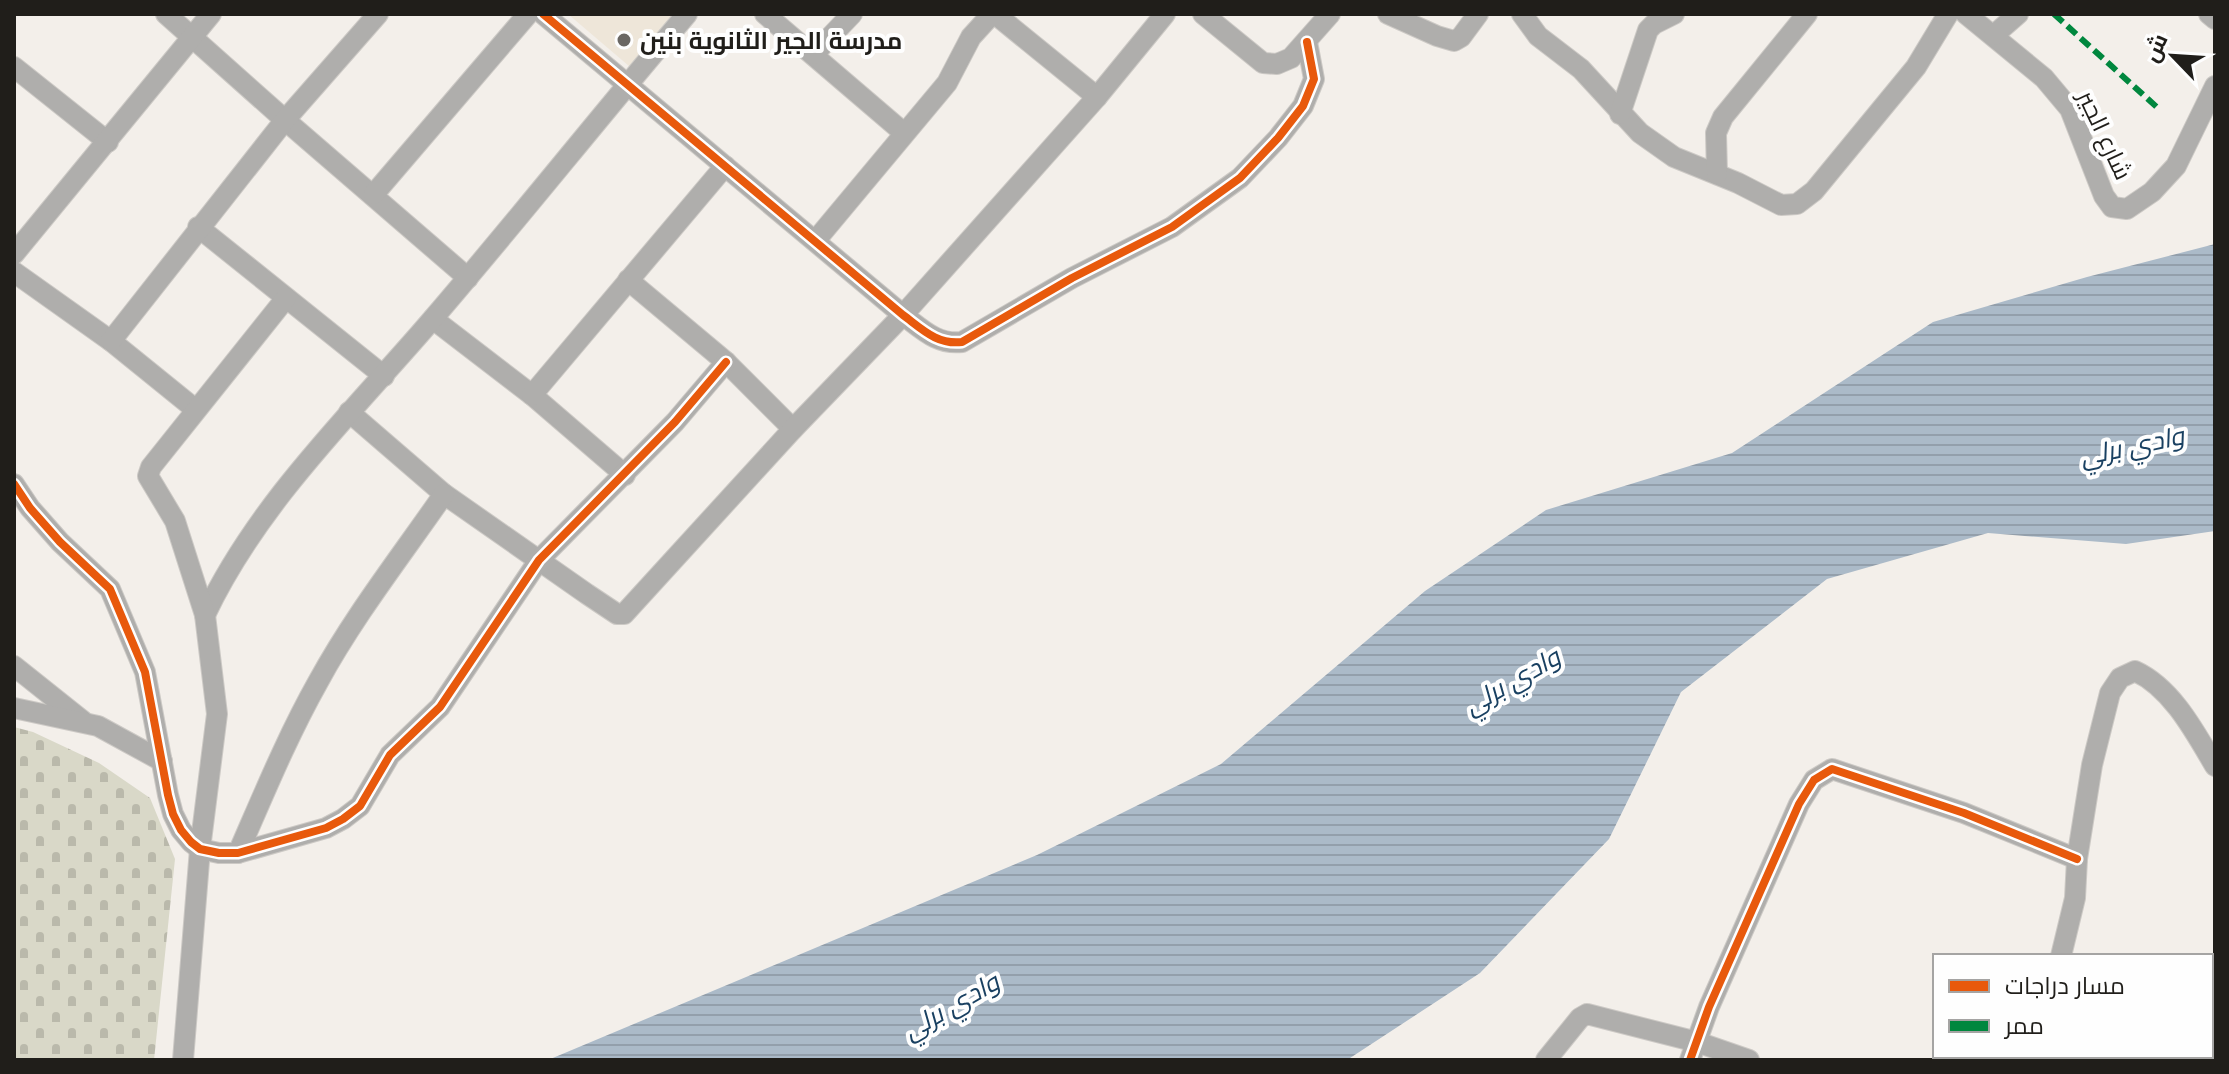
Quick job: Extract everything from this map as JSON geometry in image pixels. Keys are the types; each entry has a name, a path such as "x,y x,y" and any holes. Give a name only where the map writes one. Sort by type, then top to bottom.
{"street":[{"path":"166,14 468,278"},
{"path":"14,254 211,14"},
{"path":"111,341 285,120 378,14"},
{"path":"374,194 528,14"},
{"path":"543,14 903,315 933,338 947,344 962,342 1072,278 1172,227 1240,178 1303,106 1314,79 1307,42"},
{"path":"205,615 239,553 298,474 468,278 687,14"},
{"path":"765,14 904,133"},
{"path":"814,54 852,14"},
{"path":"816,240 947,83 971,37 994,14 1097,97"},
{"path":"349,412 444,494 617,614 624,614 793,429 903,315 1097,97 1165,14"},
{"path":"1203,14 1263,63 1277,64 1291,58 1330,14"},
{"path":"1388,14 1454,41 1461,37 1478,14"},
{"path":"1522,14 1538,36 1581,69 1640,133 1674,157 1781,205 1797,204 1814,191 1916,67 1948,14"},
{"path":"1620,114 1648,30 1674,14"},
{"path":"1717,174 1716,133 1723,117 1807,14"},
{"name":"شارع الجير","path":"1966,14 2044,78 2070,109 2104,196 2112,207 2127,209 2152,192 2176,166 2215,86"},
{"path":"1994,35 2018,14"},
{"path":"2209,14 2215,19"},
{"path":"14,67 108,142"},
{"path":"532,395 725,166"},
{"path":"198,227 384,376"},
{"path":"14,272 111,341 195,409"},
{"path":"628,280 726,362 793,429"},
{"path":"183,1060 200,849 217,714 205,615 175,521 148,476 151,467 195,409 286,298"},
{"path":"433,319 532,395 625,475"},
{"path":"14,484 60,542 110,589 145,672 173,814 181,830 200,849 238,853 326,828 360,806 390,755 440,707 457,684 539,560 625,475 726,362"},
{"path":"238,853 285,746 318,681 444,494"},
{"path":"14,666 84,722"},
{"path":"2061,954 2075,898 2077,859 2092,765 2110,693 2120,678 2135,671 2150,678 2165,692 2215,766"},
{"path":"14,708 84,722 115,734 162,761"},
{"path":"1694,1051 1734,948 1799,804 1814,780 1832,769 1964,813 2077,859"},
{"path":"1546,1060 1580,1018 1587,1014 1694,1051 1749,1060"}],"shaded area":[{"name":"مدرسة الجير الثانوية بنين","path":"568,14 673,14 629,66"}],"green space":[{"path":"14,727 33,732 99,763 150,798 175,859 154,1060 14,1060"}],"water":[{"name":"وادي برلي","path":"2215,244 2215,531 2126,544 1988,533 1827,579 1681,692 1609,839 1480,973 1347,1060 548,1060 1037,855 1221,764 1425,591 1546,510 1732,453 1933,322"}],"marked path":[{"path":"2054,14 2160,110"}],"cycle path":[{"path":"543,14 903,315 930,335 953,342 962,342 1072,278 1172,227 1240,178 1303,106 1314,79 1307,42"},
{"path":"14,484 60,542 110,589 145,672 168,795 181,830 200,849 238,853 326,828 360,806 390,755 440,707 539,560 675,422 726,362"},
{"path":"1690,1060 1709,1007 1799,804 1814,780 1832,769 1964,813 2077,859"}],"place":[{"name":"مدرسة الجير الثانوية بنين","path":"624,40"}]}
